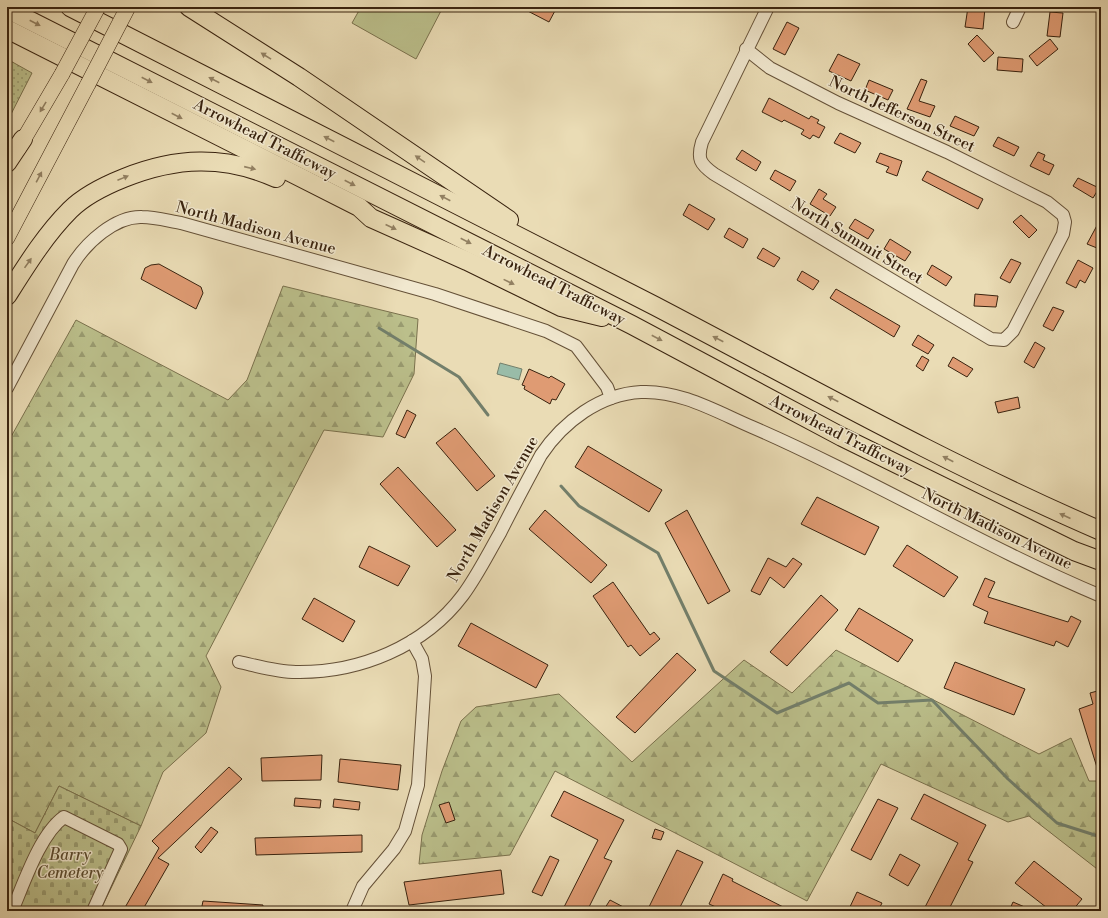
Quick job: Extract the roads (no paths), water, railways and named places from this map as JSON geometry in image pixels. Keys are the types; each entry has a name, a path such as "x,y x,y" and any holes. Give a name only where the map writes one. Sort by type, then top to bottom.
{"highway":[{"name":"Arrowhead Trafficway","path":"70,7 567,261 932,451 1039,504 1101,531"},
{"path":"189,7 299,77 567,261"},
{"name":"Arrowhead Trafficway","path":"7,9 632,325 842,437 1074,551 1101,562"},
{"path":"7,29 359,208 371,218"},
{"path":"7,163 23,139"},
{"path":"7,296 46,238 70,210 93,192 111,183 160,166 184,161 219,161 255,169 355,215 371,218 467,261 561,307 632,325"}],"main road":[{"path":"7,171 23,139 62,74 98,7"},
{"path":"7,238 128,7"}],"street":[{"path":"746,49 768,7"},
{"path":"1013,22 1020,7"},
{"name":"North Summit Street","path":"746,49 702,142 699,152 700,160 704,167 991,339 1004,340"},
{"name":"North Jefferson Street","path":"746,49 770,68 838,103 947,152 1048,202 1063,215 1065,222 1063,234 1013,331 1004,340"},
{"name":"North Madison Avenue","path":"7,388 73,264 85,247 105,230 117,224 141,216 181,223 435,294 546,331 576,346 607,387 611,398"},
{"name":"North Madison Avenue","path":"239,662 295,672 342,669 378,658 412,641 437,622 463,595 484,563 541,455 552,438 575,417 611,398 641,392 682,397 793,445 1053,576 1101,596"},
{"path":"352,911 363,886 394,849 405,831 418,785 425,676 422,658 412,641"},
{"path":"12,911 33,861 56,823 64,817 118,844 121,849 93,911"}],"waterway":[{"path":"379,328 459,377 488,415"},
{"path":"561,486 579,506 658,553 714,671 777,713 849,683 878,703 932,700 1008,779 1057,823 1101,837"}],"park label":[{"name":"Barry Cemetery","path":"70,864"}]}
